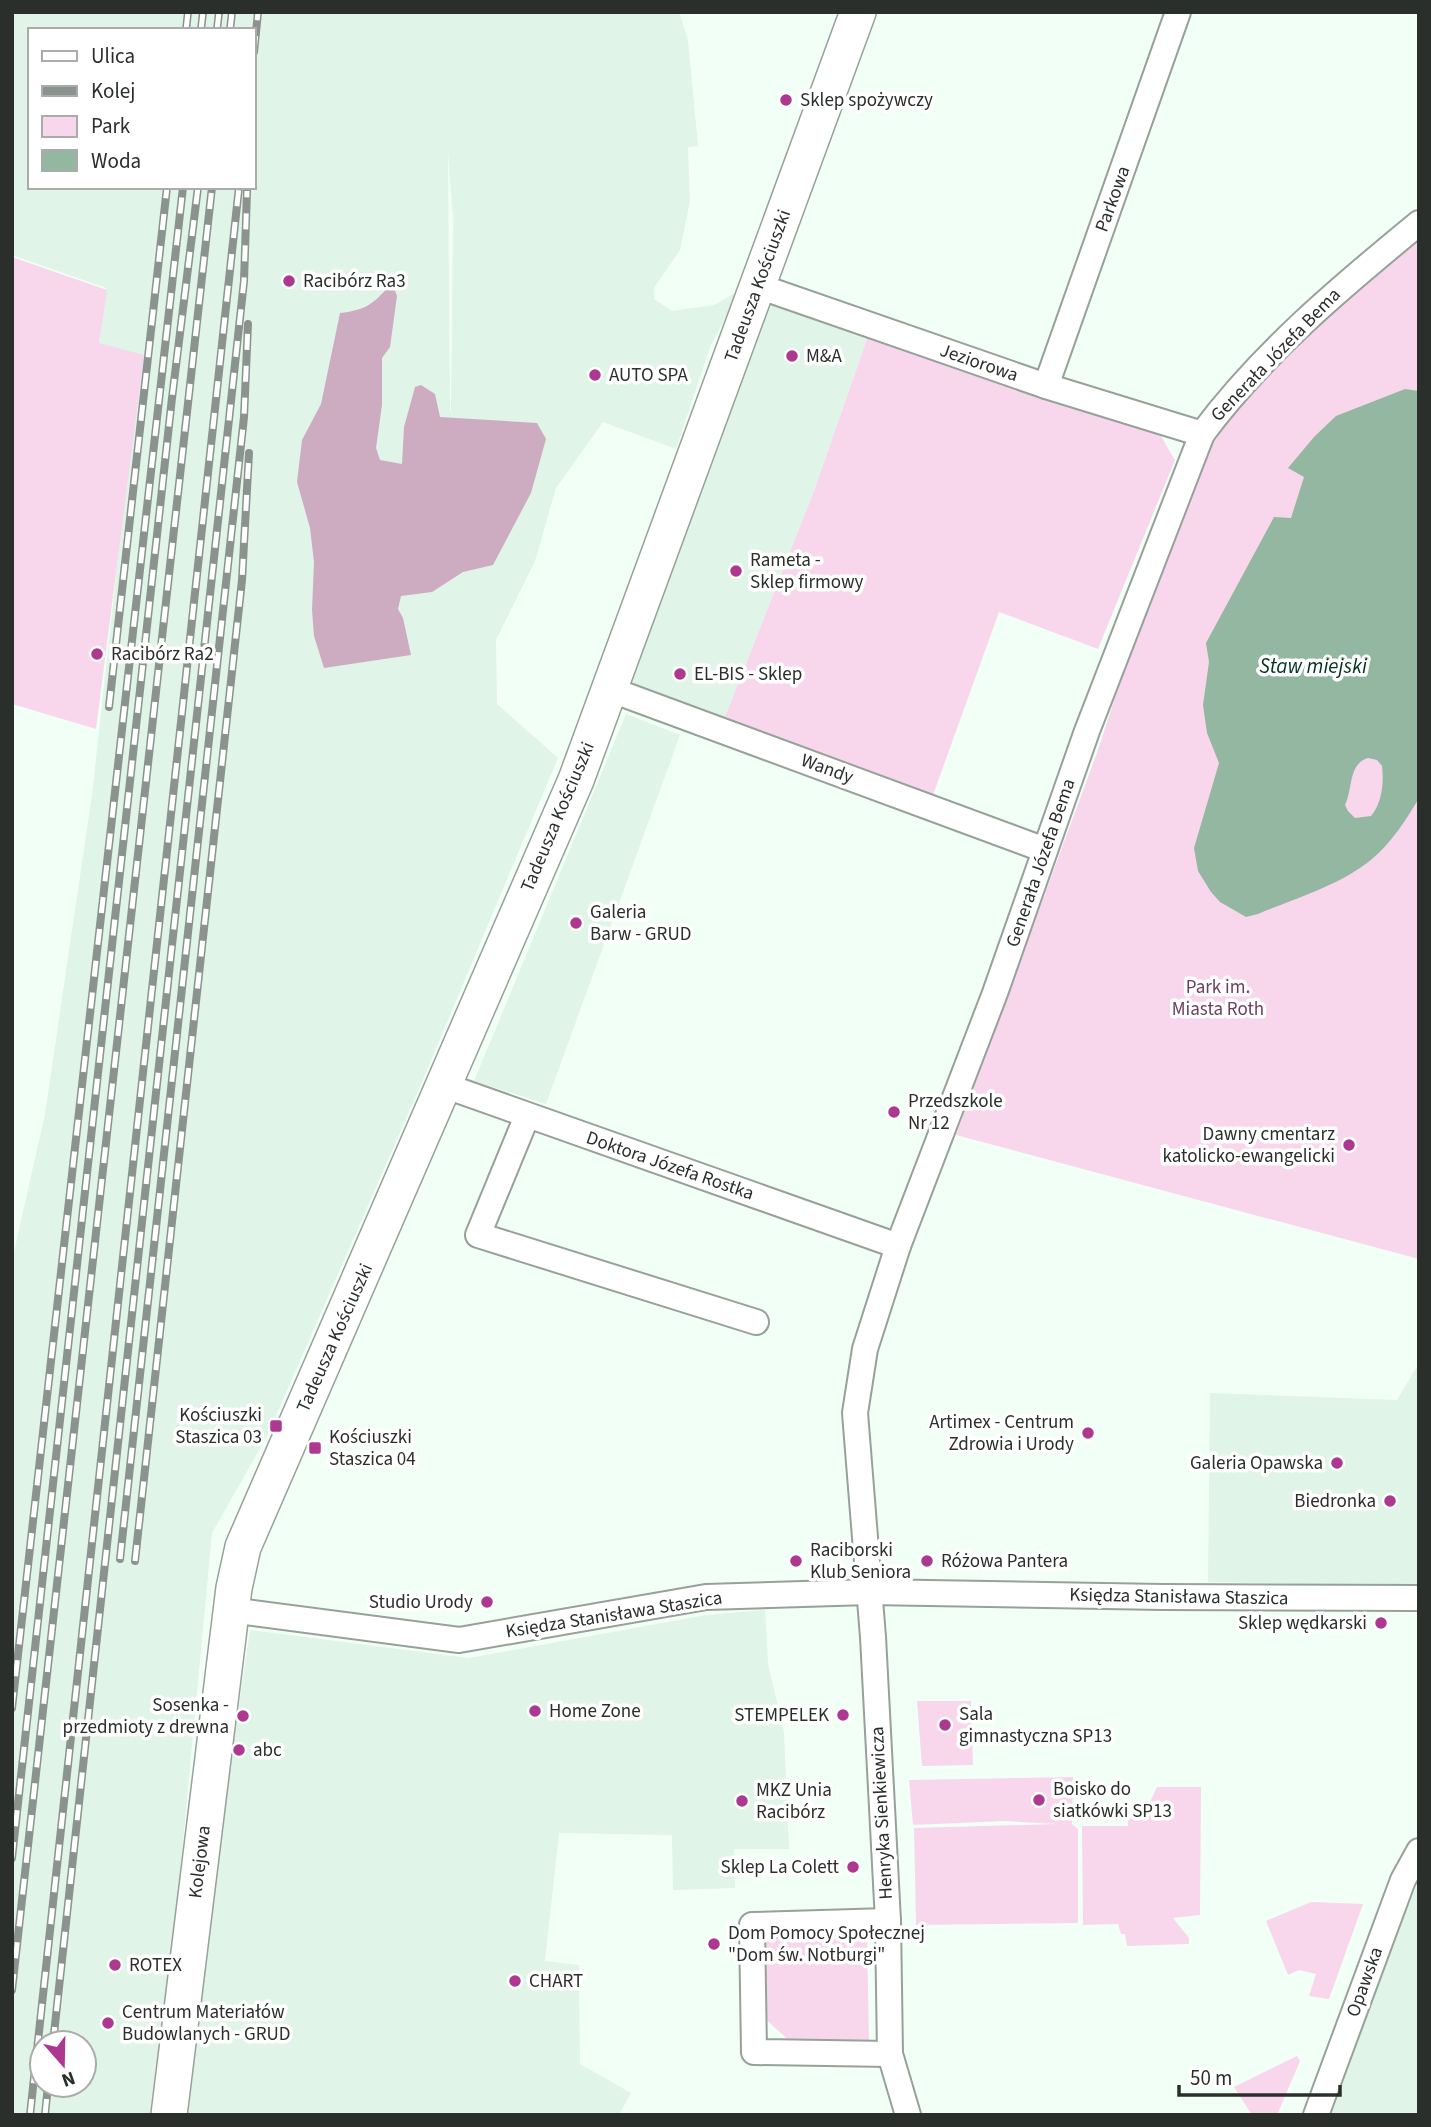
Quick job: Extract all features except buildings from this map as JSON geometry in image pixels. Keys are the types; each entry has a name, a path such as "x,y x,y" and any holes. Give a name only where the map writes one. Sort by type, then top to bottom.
{"main road":[{"name":"Tadeusza Kościuszki","path":"231,1610 243,1547 576,780 858,12"},
{"name":"Kolejowa","path":"169,2115 231,1610"}],"street":[{"name":"Parkowa","path":"1046,387 1178,12"},
{"name":"Generała Józefa Bema","path":"869,1592 855,1413 865,1349 898,1246 956,1101 1087,730 1202,434 1222,407 1332,295 1419,223"},
{"name":"Jeziorowa","path":"758,286 1046,387 1202,434"},
{"name":"Wandy","path":"609,688 1045,850"},
{"name":"Doktora Józefa Rostka","path":"443,1086 898,1246"},
{"path":"527,1116 478,1235 756,1322"},
{"name":"Księdza Stanisława Staszica","path":"231,1610 459,1640 706,1597 869,1592 1419,1598"},
{"name":"Henryka Sienkiewicza","path":"869,1592 888,1921 890,2054 908,2115"},
{"name":"Opawska","path":"1316,2115 1403,1880 1419,1851"},
{"path":"888,1921 752,1925 754,2052 890,2054"}],"shaded area":[{"path":"12,12 679,12 688,40 698,146 688,147 690,201 680,250 654,288 654,299 672,311 714,305 740,290 710,347 676,449 603,422 556,488 535,561 496,640 497,704 558,758 419,1089 267,1436 212,1533 166,2022 154,2115 12,2115 12,1261 45,1114 92,795 140,358 99,344 106,288 12,255","holes":["448,152 453,220 451,411 450,411"]},
{"path":"392,282 397,296 390,347 382,358 382,405 376,448 380,460 402,464 404,427 415,387 421,385 435,394 440,417 537,423 546,439 531,493 493,565 463,572 432,592 401,596 398,609 403,618 411,655 324,668 314,636 314,562 310,528 297,482 302,440 321,404 340,313 370,304"},
{"path":"763,302 868,336 814,491 723,722 627,684"},
{"path":"626,714 680,735 546,1104 474,1081"},
{"path":"1419,1363 1419,1586 1208,1582 1210,1393 1397,1400"},
{"path":"765,1610 768,1664 784,1732 789,1849 734,1849 735,1888 673,1890 672,1835 559,1833 545,1961 579,1965 580,2064 631,2093 619,2115 186,2115 211,1897 250,1630 469,1658 706,1615"},
{"path":"1419,1879 1419,2115 1330,2115 1350,2051"}],"green space":[{"name":"Park im. Miasta Roth","path":"1419,237 1419,1259 956,1135 1098,750 1149,592 1205,451 1230,412 1276,365 1350,294"},
{"path":"12,257 107,290 99,343 144,355 96,729 12,704"},
{"path":"868,336 1158,431 1175,460 1098,649 999,612 933,795 723,722 814,491"},
{"name":"Sala gimnastyczna SP13","path":"917,1701 971,1701 973,1765 922,1766"},
{"path":"1073,1777 1072,1824 1078,1829 1078,1923 916,1925 914,1828 1057,1824 1005,1821 913,1825 909,1780"},
{"path":"1157,1787 1201,1787 1200,1915 1173,1918 1189,1938 1189,1944 1127,1946 1125,1934 1121,1934 1118,1924 1083,1925 1082,1826 1128,1826 1128,1818 1151,1800"},
{"path":"1311,1902 1363,1904 1329,1999 1309,1996 1316,1974 1299,1970 1288,1975 1266,1921"},
{"path":"867,1935 869,2041 791,2042 763,2017 762,1939"},
{"path":"1297,2056 1300,2061 1277,2115 1252,2115 1234,2087"}],"water":[{"name":"Staw miejski","path":"1405,389 1419,391 1419,798 1392,838 1360,868 1318,890 1246,917 1220,902 1211,892 1198,871 1194,848 1219,763 1207,733 1203,705 1209,662 1206,643 1274,517 1291,518 1304,477 1288,468 1336,416","holes":["1368,758 1377,760 1382,766 1383,779 1378,805 1371,816 1355,818 1345,805 1354,771"]}],"railway":[{"path":"186,28 188,12"},
{"path":"201,28 203,12"},
{"path":"217,28 219,12"},
{"path":"230,28 232,12"},
{"path":"256,32 258,12"},
{"path":"109,707 167,189"},
{"path":"12,1708 183,189"},
{"path":"12,1858 172,398 198,189"},
{"path":"12,1990 212,189"},
{"path":"30,2115 239,189"},
{"path":"55,2029 244,281 247,191"},
{"path":"120,1559 244,417 248,324"},
{"path":"135,1561 242,580 249,453"},
{"path":"45,2115 47,2099"}],"place":[{"name":"Sklep spożywczy","path":"786,100"},
{"name":"Racibórz Ra3","path":"289,281"},
{"name":"M&A","path":"792,356"},
{"name":"AUTO SPA","path":"595,375"},
{"name":"Rameta - Sklep firmowy","path":"736,571"},
{"name":"Racibórz Ra2","path":"97,654"},
{"name":"EL-BIS - Sklep","path":"680,674"},
{"name":"Galeria Barw - GRUD","path":"576,923"},
{"name":"Przedszkole Nr 12","path":"894,1112"},
{"name":"Dawny cmentarz katolicko-ewangelicki","path":"1349,1145"},
{"name":"Kościuszki Staszica 03","path":"276,1426"},
{"name":"Artimex - Centrum Zdrowia i Urody","path":"1088,1433"},
{"name":"Kościuszki Staszica 04","path":"315,1448"},
{"name":"Galeria Opawska","path":"1337,1463"},
{"name":"Biedronka","path":"1390,1501"},
{"name":"Raciborski Klub Seniora","path":"796,1561"},
{"name":"Różowa Pantera","path":"927,1561"},
{"name":"Studio Urody","path":"487,1602"},
{"name":"Sklep wędkarski","path":"1381,1623"},
{"name":"Home Zone","path":"535,1711"},
{"name":"STEMPELEK","path":"843,1715"},
{"name":"Sosenka - przedmioty z drewna","path":"243,1716"},
{"name":"Sala gimnastyczna SP13","path":"945,1725"},
{"name":"abc","path":"239,1750"},
{"name":"Boisko do siatkówki SP13","path":"1039,1800"},
{"name":"MKZ Unia Racibórz","path":"742,1801"},
{"name":"Sklep La Colett","path":"853,1867"},
{"name":"Dom Pomocy Społecznej \"Dom św. Notburgi\"","path":"714,1944"},
{"name":"ROTEX","path":"115,1965"},
{"name":"CHART","path":"515,1981"},
{"name":"Centrum Materiałów Budowlanych - GRUD","path":"108,2023"}]}
